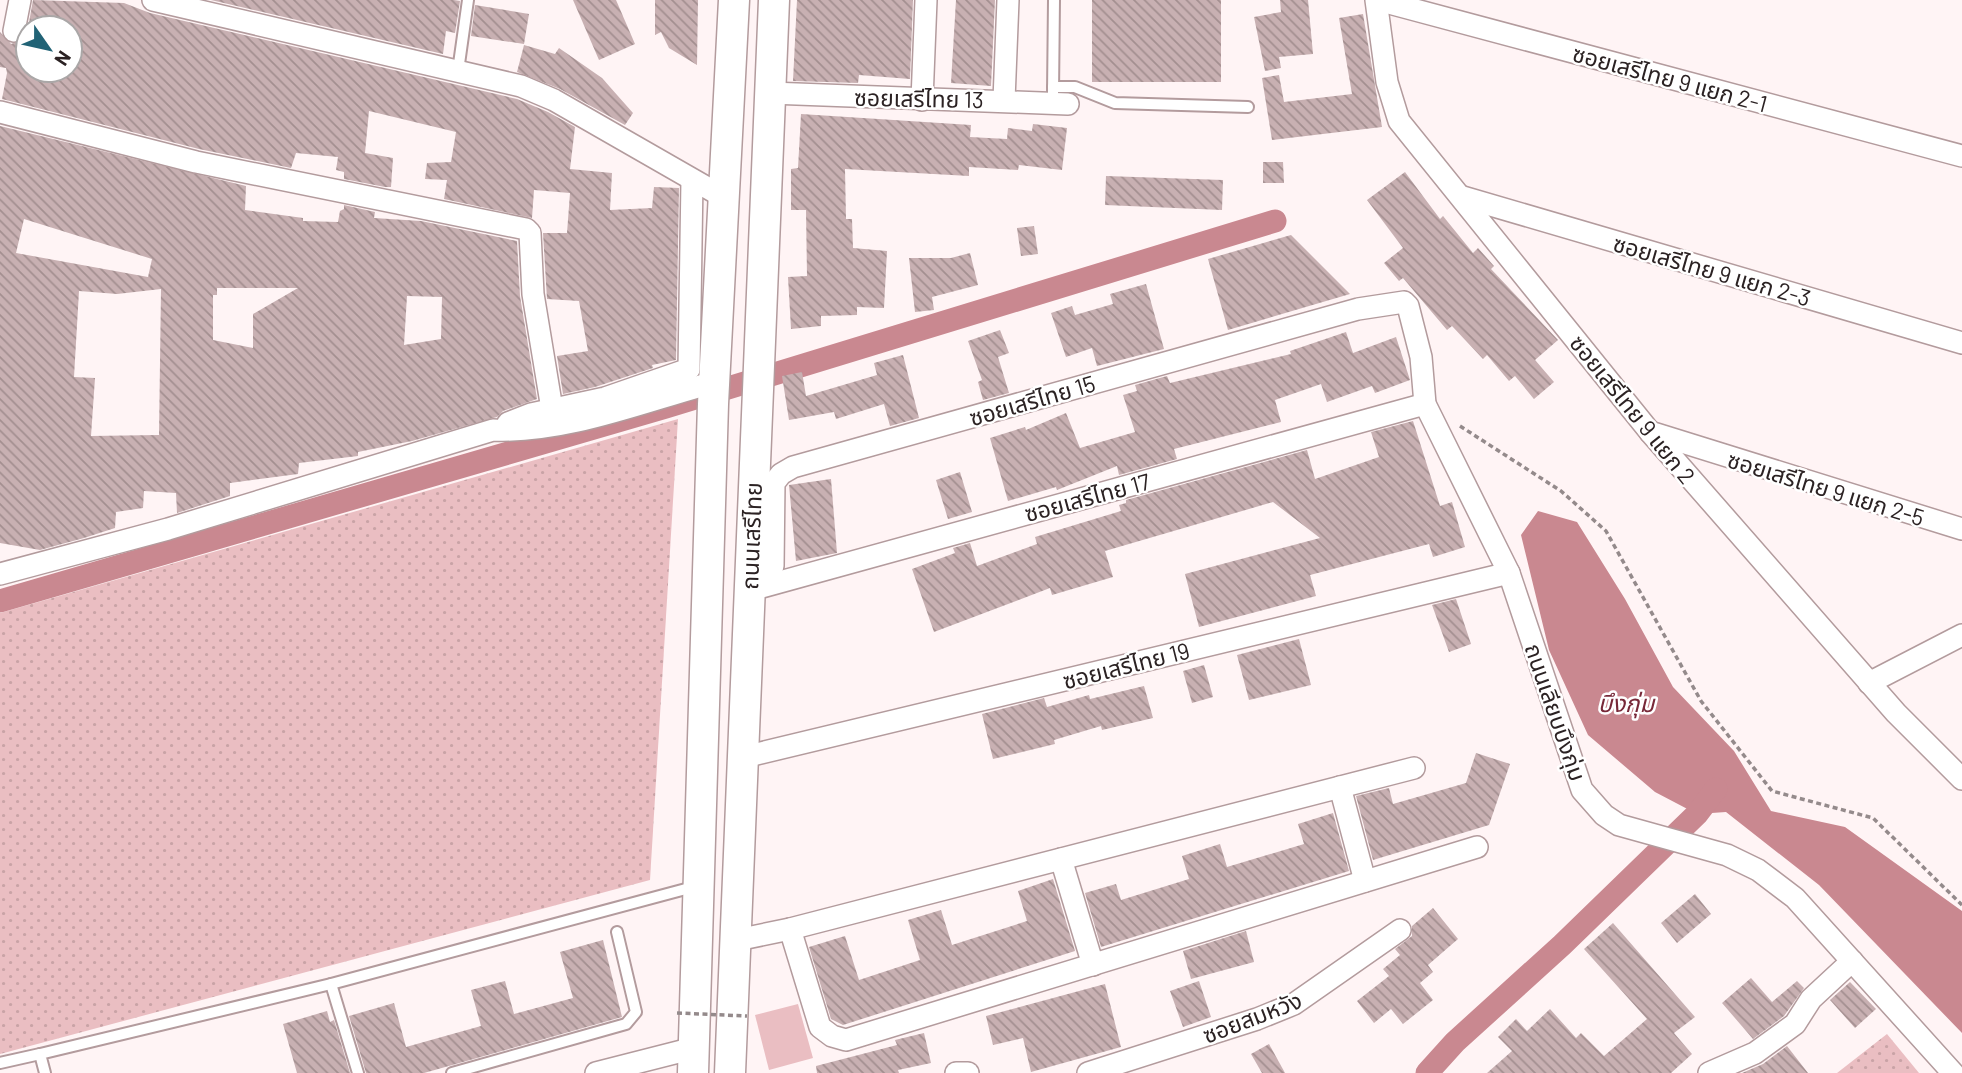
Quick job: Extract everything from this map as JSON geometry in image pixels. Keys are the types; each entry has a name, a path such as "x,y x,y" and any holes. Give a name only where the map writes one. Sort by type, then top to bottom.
{"main road":[{"name":"ถนนเสรีไทย","path":"694,1060 715,381 734,0"},
{"name":"ถนนเสรีไทย","path":"730,1073 774,0"}],"street":[{"path":"153,0 521,86 554,100 725,198"},
{"path":"922,100 926,0"},
{"path":"1004,100 1008,0"},
{"name":"ซอยเสรีไทย 9 แยก 2-1","path":"1377,0 1962,156"},
{"name":"ซอยเสรีไทย 9 แยก 2","path":"1377,0 1387,82 1399,121 1650,432 1869,682 1962,779"},
{"name":"ซอยเสรีไทย 13","path":"770,93 922,100 1058,98"},
{"path":"0,112 197,162 526,229 530,233 533,294 552,409"},
{"path":"0,574 168,529 494,430 552,409 605,398 689,369 692,180"},
{"name":"ซอยเสรีไทย 9 แยก 2-3","path":"1463,197 1962,344"},
{"name":"ซอยเสรีไทย 15","path":"750,590 773,566 774,483 780,474 793,467 1358,309 1394,301 1408,306"},
{"name":"ถนนเลียบบึงกุ่ม","path":"1408,306 1421,357 1425,404 1509,573 1583,790 1604,815 1619,825 1727,855 1758,870 1795,898 1954,1073"},
{"path":"494,430 515,431 576,420 715,381"},
{"name":"ซอยเสรีไทย 17","path":"750,590 1425,404"},
{"name":"ซอยเสรีไทย 9 แยก 2-5","path":"1650,432 1962,529"},
{"name":"ซอยเสรีไทย 19","path":"744,757 1509,573"},
{"path":"1869,682 1962,635"},
{"path":"737,940 790,929 1414,768"},
{"path":"1340,786 1365,881"},
{"path":"790,929 820,1027 832,1036 846,1040 1477,847"},
{"path":"1061,859 1093,965"},
{"name":"ซอยสมหวัง","path":"1088,1073 1257,1019 1294,1004 1400,930"},
{"path":"1709,1073 1755,1053 1795,1024 1811,999 1852,961"},
{"path":"596,1073 694,1060"},
{"path":"956,1073 968,1073"}],"lane":[{"path":"458,71 468,0"},
{"path":"1054,0 1058,98"},
{"path":"1058,98 1075,87 1115,103 1248,107"},
{"path":"0,1063 331,984 700,886"},
{"path":"452,1073 626,1024 636,1012 617,932"},
{"path":"331,984 358,1073"},
{"path":"40,1054 45,1073"}],"path":[{"path":"1459,426 1561,491 1606,531 1701,701 1772,791 1873,818 1962,905"},
{"path":"677,1013 747,1016"}],"shaded area":[{"path":"678,419 650,880 0,1054 0,613"},
{"path":"798,1004 813,1058 769,1070 755,1015"},
{"path":"1887,1034 1919,1073 1837,1073"}],"water":[{"name":"บึงกุ่ม","path":"1538,511 1577,522 1625,599 1673,687 1734,751 1771,811 1845,827 1962,911 1962,1033 1819,885 1726,812 1697,814 1655,792 1588,735 1549,650 1521,535"}],"building":[{"path":"33,0 124,3 150,13 517,99 548,112 575,127 570,169 612,173 610,210 652,208 654,187 679,188 676,360 652,365 653,368 595,387 563,394 557,356 588,351 579,301 547,299 543,233 567,233 570,193 534,190 532,218 444,199 447,180 425,179 427,163 451,162 456,132 369,111 365,153 393,158 391,187 344,179 344,172 336,170 338,157 296,153 291,168 199,149 2,99 7,73 6,68 0,67 0,32 11,44 14,43 14,84 84,84 84,14 30,14"},
{"path":"211,0 460,1 455,33 446,31 443,54"},
{"path":"573,0 616,0 635,44 599,60"},
{"path":"655,0 698,0 697,65 669,48 661,32 655,35"},
{"path":"797,0 913,0 910,79 859,75 858,83 793,81"},
{"path":"956,0 995,0 991,86 951,83"},
{"path":"1092,0 1221,0 1221,82 1092,82"},
{"path":"1280,0 1308,0 1313,54 1279,57 1281,68 1265,71 1254,17 1281,12"},
{"path":"475,5 529,14 524,44 471,36"},
{"path":"1363,14 1382,127 1272,140 1262,78 1279,75 1284,102 1352,94 1339,18"},
{"path":"524,45 555,54 559,48 602,78 633,113 625,125 560,89 517,72"},
{"path":"801,114 971,125 970,137 1007,139 1008,128 1032,131 1033,124 1067,128 1062,170 1019,165 1018,170 969,167 969,176 845,169 846,219 852,219 853,248 887,251 884,308 857,307 857,315 821,316 821,326 791,329 788,277 807,276 806,210 791,210 791,169 798,168"},
{"path":"0,126 246,186 245,210 303,218 303,221 338,222 344,205 375,212 374,218 421,221 517,241 520,296 537,399 503,411 497,417 412,441 358,452 358,456 299,463 298,474 230,483 230,496 177,513 176,493 144,491 143,508 116,512 115,528 40,550 0,543","holes":["24,219 152,259 148,277 16,253","217,288 298,288 253,314 253,348 213,340 213,295 217,295","161,289 159,435 91,436 95,378 74,377 79,291 117,294","407,296 442,297 441,339 404,345"]},
{"path":"1263,162 1283,162 1284,183 1263,183"},
{"path":"1405,172 1440,219 1443,216 1473,253 1478,248 1494,266 1491,269 1558,340 1535,360 1554,382 1534,399 1515,376 1509,381 1487,355 1483,359 1452,326 1447,330 1403,278 1399,281 1384,263 1403,248 1367,200"},
{"path":"1106,176 1223,180 1222,210 1105,205"},
{"path":"1034,226 1038,254 1021,256 1017,228"},
{"path":"1291,235 1350,294 1228,330 1208,259"},
{"path":"970,253 978,285 932,297 934,310 915,312 909,258 951,258"},
{"path":"1146,284 1164,349 1097,366 1092,348 1066,357 1051,313 1072,306 1075,315 1113,304 1110,294"},
{"path":"1000,330 1009,353 998,357 1009,393 983,400 978,382 982,380 968,341"},
{"path":"1346,332 1353,353 1396,337 1410,380 1375,393 1372,386 1327,402 1321,384 1275,400 1281,422 1174,449 1177,459 1119,475 1117,466 1057,490 1056,487 1008,501 990,438 1025,427 1026,430 1066,413 1080,448 1135,432 1123,395 1137,391 1135,385 1167,376 1170,383 1291,354 1290,351"},
{"path":"903,355 919,418 890,426 884,404 836,419 834,412 789,420 782,376 802,372 806,396 877,375 874,363"},
{"path":"1413,421 1440,506 1452,502 1465,547 1433,557 1429,544 1310,575 1316,596 1199,627 1185,574 1320,538 1273,502 1105,551 1113,577 1052,595 1050,588 934,632 912,569 955,553 953,548 970,543 977,566 1037,544 1035,537 1121,511 1119,505 1126,503 1126,500 1307,450 1315,479 1379,457 1371,432"},
{"path":"960,472 972,512 948,519 936,480"},
{"path":"831,479 837,553 796,561 789,485"},
{"path":"1456,599 1471,644 1449,652 1432,605"},
{"path":"1299,639 1311,685 1249,700 1237,655"},
{"path":"1204,665 1213,697 1192,703 1183,671"},
{"path":"1144,686 1153,718 1102,730 1101,726 1054,740 1055,744 993,759 982,714 1044,698 1047,707 1089,695 1090,699"},
{"path":"1476,753 1510,764 1489,825 1373,860 1356,796 1389,788 1393,804 1466,783"},
{"path":"1333,813 1349,871 1101,947 1085,893 1116,884 1121,900 1189,879 1182,856 1220,844 1227,867 1304,844 1298,824"},
{"path":"1053,879 1075,951 843,1025 831,1019 809,947 845,936 859,980 920,960 908,920 941,910 952,945 1027,921 1018,891"},
{"path":"1695,894 1711,914 1677,943 1661,923"},
{"path":"1433,908 1458,939 1428,965 1433,972 1420,983 1433,1000 1403,1024 1391,1009 1374,1023 1357,1001 1389,976 1383,969 1400,955 1395,949 1412,936 1412,926"},
{"path":"1613,923 1695,1017 1674,1033 1692,1054 1671,1073 1487,1073 1512,1051 1498,1037 1516,1019 1527,1031 1550,1009 1576,1038 1581,1033 1604,1056 1647,1019 1584,949"},
{"path":"1246,931 1254,962 1191,979 1183,951"},
{"path":"603,940 622,1017 424,1073 366,1073 349,1016 394,1003 406,1047 481,1026 471,990 505,981 514,1014 573,998 560,952"},
{"path":"1751,978 1772,1002 1797,981 1804,988 1784,1016 1753,1039 1722,1003"},
{"path":"1199,981 1211,1017 1183,1027 1170,991"},
{"path":"1850,982 1876,1009 1855,1028 1830,1000"},
{"path":"1105,984 1121,1047 1031,1072 1023,1038 993,1045 986,1016"},
{"path":"327,1011 330,1022 334,1020 350,1073 297,1073 283,1024"},
{"path":"924,1033 931,1063 898,1070 899,1073 817,1073 816,1066 897,1045 895,1040"},
{"path":"1269,1044 1285,1073 1262,1073 1251,1054"},
{"path":"1787,1046 1808,1073 1742,1073 1763,1064"}],"waterway":[{"path":"0,601 666,407 1275,221"},
{"path":"1427,1073 1455,1042 1562,945 1697,814 1716,789"}]}
